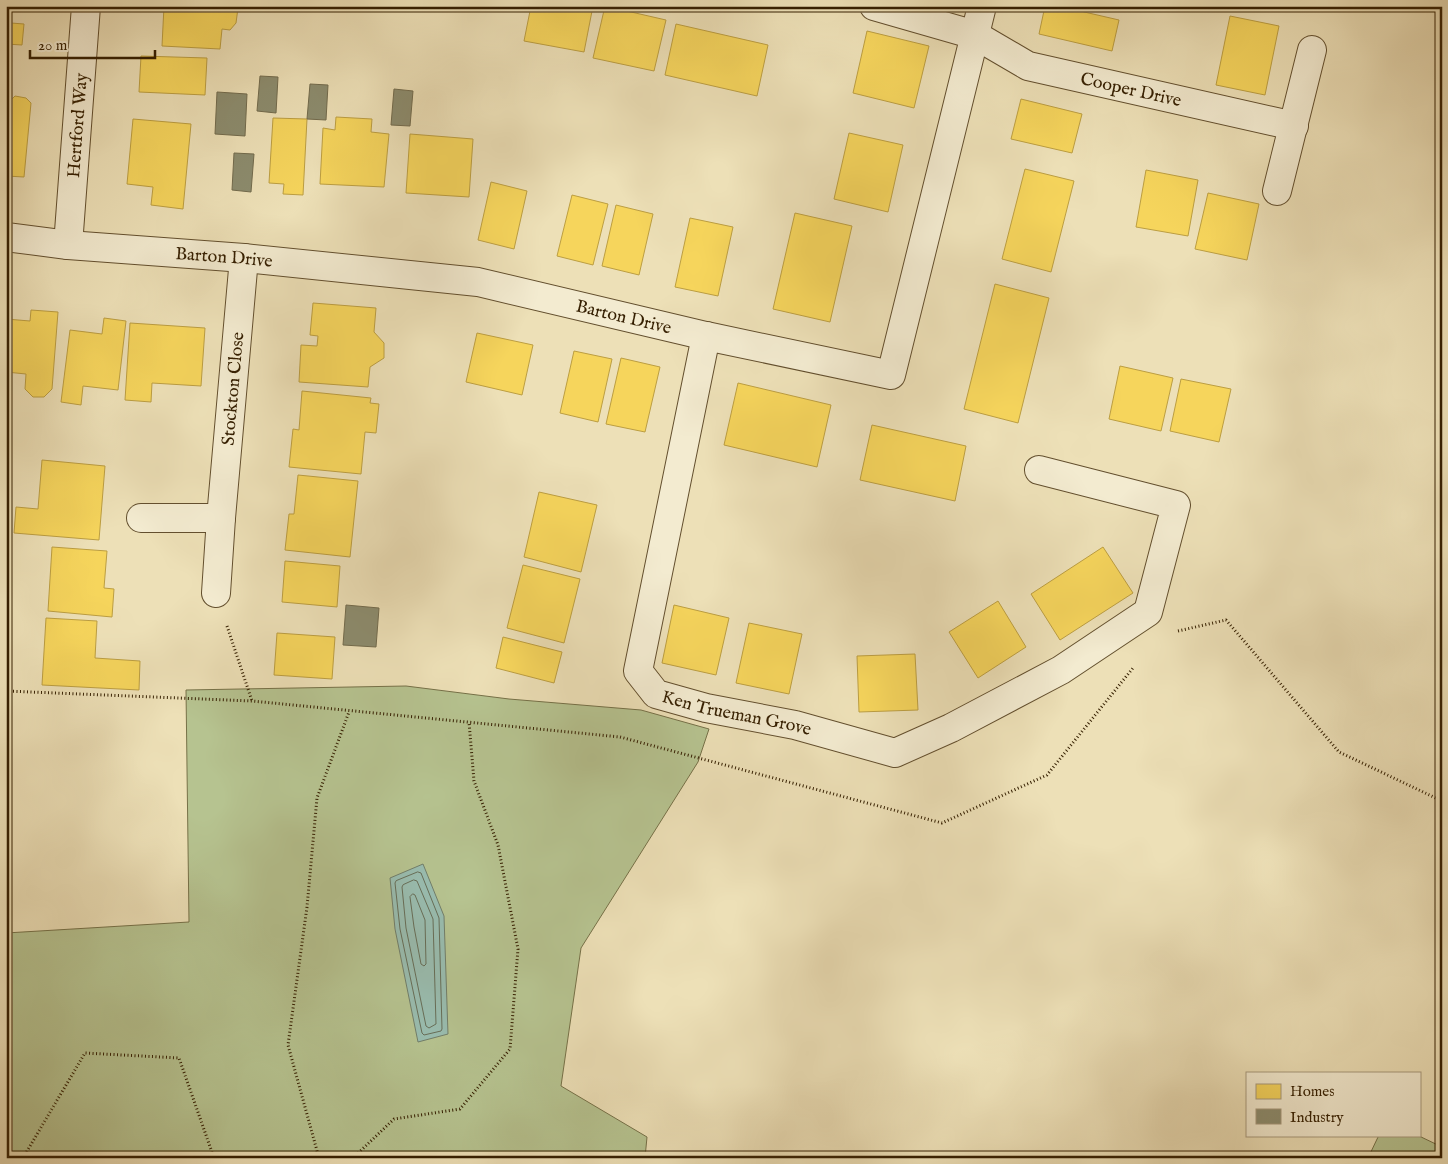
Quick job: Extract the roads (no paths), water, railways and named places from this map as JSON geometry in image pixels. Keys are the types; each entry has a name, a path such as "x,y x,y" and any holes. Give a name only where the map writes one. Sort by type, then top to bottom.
{"street":[{"name":"Hertford Way","path":"68,245 86,6"},
{"name":"Cooper Drive","path":"874,6 975,35 1028,66 1294,126"},
{"path":"975,35 982,6"},
{"name":"Barton Drive","path":"6,237 68,245 244,258 478,282 706,336 891,375 975,35"},
{"path":"1277,190 1312,50"},
{"name":"Stockton Close","path":"216,593 244,258"},
{"name":"Ken Trueman Grove","path":"706,336 638,672 656,694 706,708 795,725 895,753 951,728 1061,670 1148,612 1176,505 1039,470"},
{"path":"140,518 221,518"}],"water":[{"path":"423,864 444,916 448,1034 418,1042 395,929 390,878"}]}
